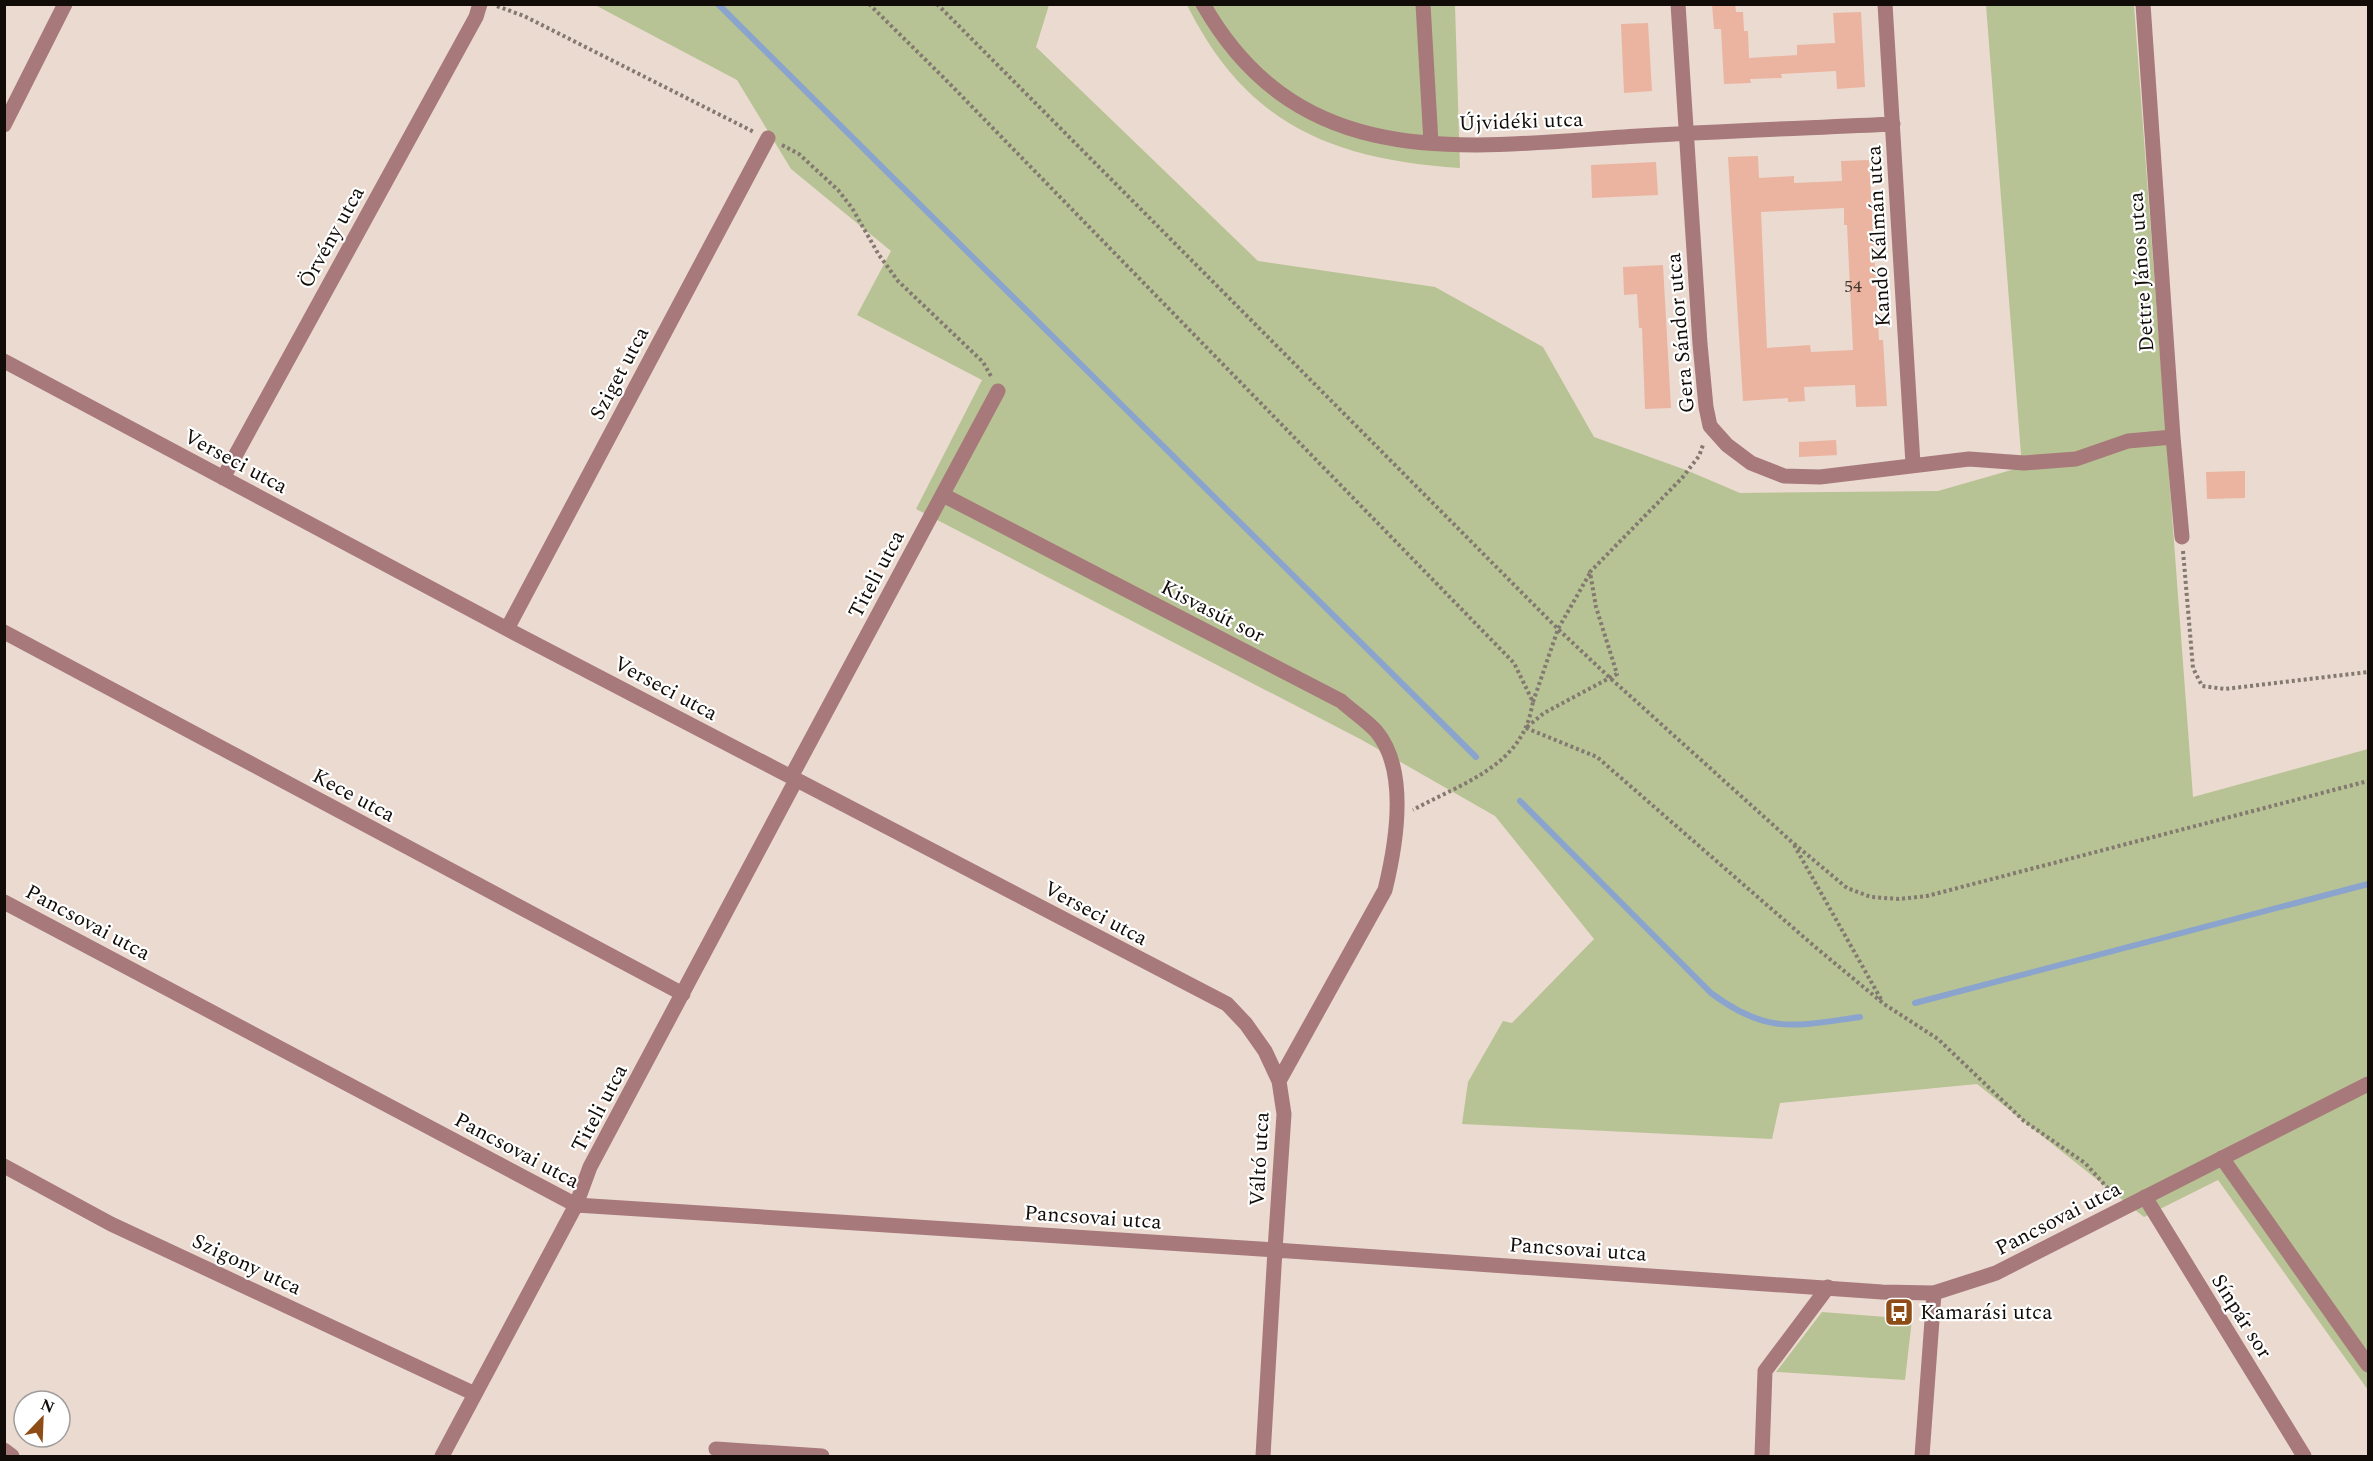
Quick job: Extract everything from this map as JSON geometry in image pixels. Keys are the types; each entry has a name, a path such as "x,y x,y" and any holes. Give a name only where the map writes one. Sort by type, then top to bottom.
{"street":[{"path":"4,125 65,4"},
{"name":"Újvidéki utca","path":"1203,4 1227,43 1244,62 1282,96 1328,122 1362,133 1405,142 1476,146 1685,133 1893,124"},
{"path":"1424,4 1431,143"},
{"name":"Gera Sándor utca","path":"1678,4 1685,133 1706,407 1710,426 1726,445 1751,463 1784,476 1820,477 1969,459 2024,463 2076,459 2128,441 2173,437"},
{"name":"Kandó Kálmán utca","path":"1885,4 1913,464"},
{"name":"Dettre János utca","path":"2143,4 2182,537"},
{"name":"Örvény utca","path":"224,478 478,11"},
{"name":"Sziget utca","path":"507,629 768,138"},
{"name":"Verseci utca","path":"4,362 507,629 1227,1004 1246,1024 1265,1051 1279,1080"},
{"name":"Titeli utca","path":"442,1456 576,1205 590,1167 999,391"},
{"name":"Kisvasút sor","path":"943,495 1341,701 1376,732 1390,755 1396,785 1396,819"},
{"name":"Kece utca","path":"4,632 683,994"},
{"path":"1279,1080 1384,890 1394,855 1396,819"},
{"name":"Pancsovai utca","path":"4,902 576,1205 1882,1292 1934,1293 1996,1273 2368,1084"},
{"name":"Váltó utca","path":"1263,1456 1284,1114 1279,1080"},
{"path":"2222,1158 2368,1365"},
{"name":"Szigony utca","path":"4,1166 111,1224 475,1394"},
{"name":"Sínpár sor","path":"2145,1197 2304,1456"},
{"path":"1762,1456 1765,1371 1828,1287"},
{"path":"1922,1456 1934,1293"},
{"path":"716,1449 822,1456"},
{"path":"4,1450 12,1456"}],"path":[{"path":"869,4 945,79 1514,663 1533,702"},
{"path":"937,4 1558,630 1792,842 1847,888 1871,897 1899,899 1927,896 2368,781"},
{"path":"1396,819 1483,774 1515,747 1526,728 1558,630 1590,572 1682,478 1699,456 1710,426"},
{"path":"2182,537 2193,668 2202,686 2225,689 2368,672"},
{"path":"1526,728 1544,713 1617,674 1596,606 1590,572"},
{"path":"1526,728 1597,757 1884,1004 1938,1039 2024,1121 2085,1163 2125,1207"},
{"path":"1792,842 1884,1004"}],"green space":[{"path":"595,5 1049,5 1036,47 1258,261 1435,287 1543,347 1594,437 1686,470 1740,493 1938,491 2022,467 1986,5 2134,5 2193,797 2368,749 2368,1390 2218,1180 2144,1217 1977,1084 1780,1103 1772,1139 1462,1124 1468,1082 1503,1021 1512,1023 1594,939 1495,816 1362,740 916,509 982,380 857,315 891,251 791,169 737,80"},
{"path":"1187,5 1455,5 1460,168 1371,156 1333,144 1298,128 1266,107 1237,80 1211,46"},
{"path":"1822,1312 1912,1319 1905,1380 1776,1372"}],"building":[{"path":"1712,4 1735,4 1736,12 1743,12 1744,31 1748,31 1749,58 1797,55 1797,45 1835,43 1833,13 1861,12 1865,87 1837,89 1836,71 1781,74 1782,78 1750,79 1751,83 1724,84 1721,29 1714,29"},
{"path":"1648,23 1652,91 1624,93 1621,24"},
{"path":"1758,156 1759,178 1794,176 1794,183 1842,181 1841,161 1869,160 1879,340 1883,340 1887,406 1856,407 1855,385 1804,387 1805,401 1788,402 1788,398 1743,401 1728,157","holes":["1844,208 1844,225 1847,225 1853,350 1811,352 1810,345 1767,348 1761,212"]},
{"path":"1656,162 1658,195 1592,198 1591,165"},
{"path":"1663,265 1671,408 1645,409 1642,328 1639,328 1637,294 1624,295 1623,267"},
{"path":"1836,440 1837,455 1799,457 1799,442"},
{"path":"2245,471 2245,498 2207,499 2206,472"}],"waterway":[{"path":"718,4 1476,757"},
{"path":"1520,801 1711,993 1731,1006 1749,1016 1782,1024 1817,1023 1860,1017"},
{"path":"1915,1003 2368,884"}],"place":[{"name":"Kamarási utca","path":"1899,1312"}]}
